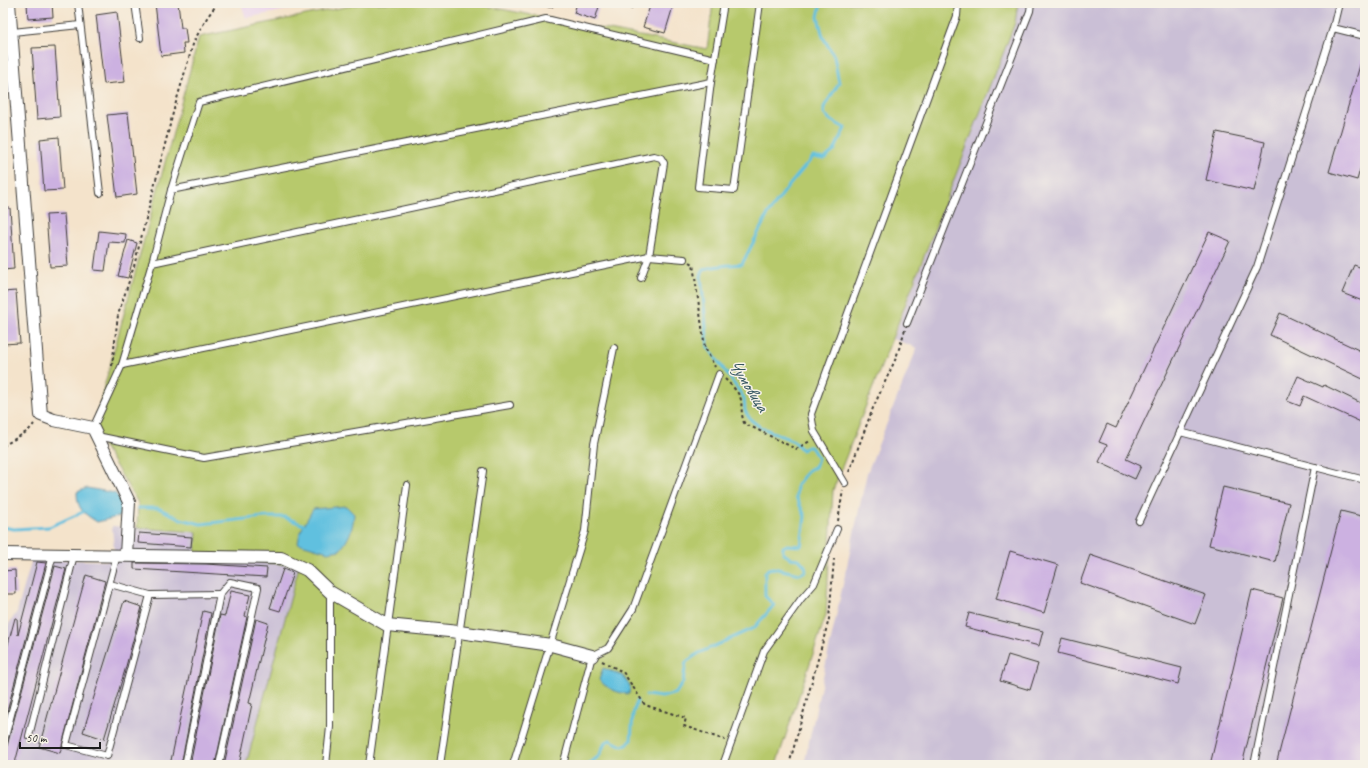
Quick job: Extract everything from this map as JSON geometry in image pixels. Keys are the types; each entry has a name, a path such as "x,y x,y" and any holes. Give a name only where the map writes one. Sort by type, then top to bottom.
{"street":[{"path":"9,3 7,33 41,414 54,420 95,432 129,502 122,555"},
{"path":"3,554 281,558 307,570 330,592 387,625 459,632 551,645 592,656"}],"lane":[{"path":"78,3 100,194"},
{"path":"135,3 140,38"},
{"path":"724,3 711,82 698,187 734,190 760,3"},
{"path":"845,483 814,431 811,414 957,16 958,3"},
{"path":"907,323 1030,12 1031,3"},
{"path":"1139,521 1256,267 1334,28 1339,3"},
{"path":"510,405 204,458 95,432 122,365 152,263 171,190 199,102 546,19 715,59"},
{"path":"7,33 80,25"},
{"path":"1334,28 1365,36"},
{"path":"171,190 711,82"},
{"path":"152,263 654,156 661,158 664,164 649,256 641,278"},
{"path":"122,365 649,256 684,259"},
{"path":"513,765 585,531 594,444 614,348"},
{"path":"563,765 592,656 608,648 633,609 719,374"},
{"path":"1180,432 1365,480"},
{"path":"1254,765 1315,467"},
{"path":"440,765 483,471"},
{"path":"369,765 407,484"},
{"path":"723,765 764,651 801,599 814,584 837,529"},
{"path":"3,745 54,555"},
{"path":"29,736 74,555"},
{"path":"122,555 110,584 66,745 107,756 150,595"},
{"path":"185,765 220,594 230,582 258,588 219,765"},
{"path":"110,584 150,595 220,594"},
{"path":"326,765 330,727 330,592"}],"path":[{"path":"112,366 118,315 134,266 174,109 194,41 208,16 218,3"},
{"path":"684,259 693,264 705,348 719,374 726,379 739,395 741,399 741,414 744,423 796,450 805,445"},
{"path":"837,529 845,483 873,408 896,358 907,323"},
{"path":"3,446 28,431 41,414"},
{"path":"790,765 829,619 834,559"},
{"path":"592,656 623,672 645,705 686,718 684,726 731,742"}],"shaded area":[{"path":"241,3 322,3 246,18"},
{"path":"1018,3 1365,3 1365,765 804,765 867,473 917,348 893,339 1015,23"},
{"path":"112,526 198,532 195,556 299,566 246,765 3,765 3,628 6,628 17,612 32,559 115,561"}],"green space":[{"path":"364,3 470,3 707,49 713,3 1018,3 1015,23 833,490 826,615 776,765 246,765 299,566 195,556 197,532 137,528 138,503 93,428 199,37"}],"water":[{"path":"87,488 115,493 122,502 121,516 97,522 88,516 80,507 77,498 77,492"},
{"path":"346,506 354,514 352,529 346,542 340,550 328,552 298,543 300,532 313,509"},
{"path":"603,668 623,676 630,686 629,694 613,690 599,680"}],"building":[{"path":"27,3 52,3 53,17 28,19"},
{"path":"155,3 178,3 181,28 185,28 187,43 183,43 184,53 161,56"},
{"path":"577,3 600,3 595,20 574,13"},
{"path":"651,3 674,3 665,33 643,27"},
{"path":"117,12 125,82 104,84 96,15"},
{"path":"55,47 60,117 37,119 32,48"},
{"path":"1363,55 1365,55 1365,153 1357,180 1329,172"},
{"path":"128,113 137,194 117,197 107,115"},
{"path":"1217,132 1265,142 1254,191 1206,180"},
{"path":"59,137 63,190 44,191 40,139"},
{"path":"3,208 10,208 14,269 3,270"},
{"path":"64,214 68,266 50,267 46,215"},
{"path":"99,231 126,234 125,243 109,242 105,271 94,270"},
{"path":"1209,232 1230,241 1126,459 1141,466 1135,479 1099,462 1107,445 1099,442 1107,424 1116,428"},
{"path":"128,240 137,243 128,278 118,276"},
{"path":"1354,265 1365,269 1365,302 1342,293"},
{"path":"16,291 20,343 3,344 3,292"},
{"path":"1280,313 1365,353 1365,380 1270,335"},
{"path":"1298,376 1323,387 1324,385 1365,405 1365,424 1304,396 1300,406 1287,401"},
{"path":"1223,487 1289,503 1275,562 1209,545"},
{"path":"1341,511 1365,517 1365,765 1276,765"},
{"path":"139,533 192,537 191,547 138,543"},
{"path":"1010,551 1058,565 1044,613 996,599"},
{"path":"1090,555 1206,595 1195,624 1080,583"},
{"path":"37,562 46,563 3,727 3,663 15,618 17,618 18,635"},
{"path":"134,563 206,564 267,568 266,577 134,569"},
{"path":"55,566 66,569 15,763 3,762 3,749 7,746"},
{"path":"283,569 293,573 280,611 270,608"},
{"path":"15,570 16,594 3,594 3,571"},
{"path":"86,575 105,581 60,753 39,747"},
{"path":"1252,590 1283,598 1242,765 1210,765"},
{"path":"231,591 250,595 245,616 247,617 215,765 190,765 220,615 225,616"},
{"path":"124,601 142,607 104,739 83,732"},
{"path":"203,611 211,613 181,765 170,765"},
{"path":"969,613 1043,631 1039,646 965,627"},
{"path":"256,619 268,623 249,703 252,704 239,765 224,765"},
{"path":"1062,638 1182,668 1178,684 1058,653"},
{"path":"1008,655 1038,664 1030,690 1000,681"}],"waterway":[{"name":"Чумовица","path":"646,695 662,697 676,693 683,682 686,662 699,653 754,628 774,605 765,596 765,573 768,569 773,568 800,574 806,571 805,566 799,559 790,558 783,553 783,547 787,545 801,546 805,516 796,497 797,485 808,470 815,467 818,458 811,447 807,447 802,450 794,441 760,427 750,419 745,411 744,398 708,347 701,276 706,269 742,264 768,214 787,188 813,157 824,159 834,151 845,128 832,121 824,114 824,107 839,83 834,56 823,37 818,17 821,3"},
{"path":"138,508 158,508 181,519 201,524 264,517 284,517 304,525"},
{"path":"3,527 14,529 49,527 83,512"},
{"name":"Чумовица","path":"588,765 599,756 605,743 610,740 622,746 627,745 631,740 633,714 637,701"}]}
